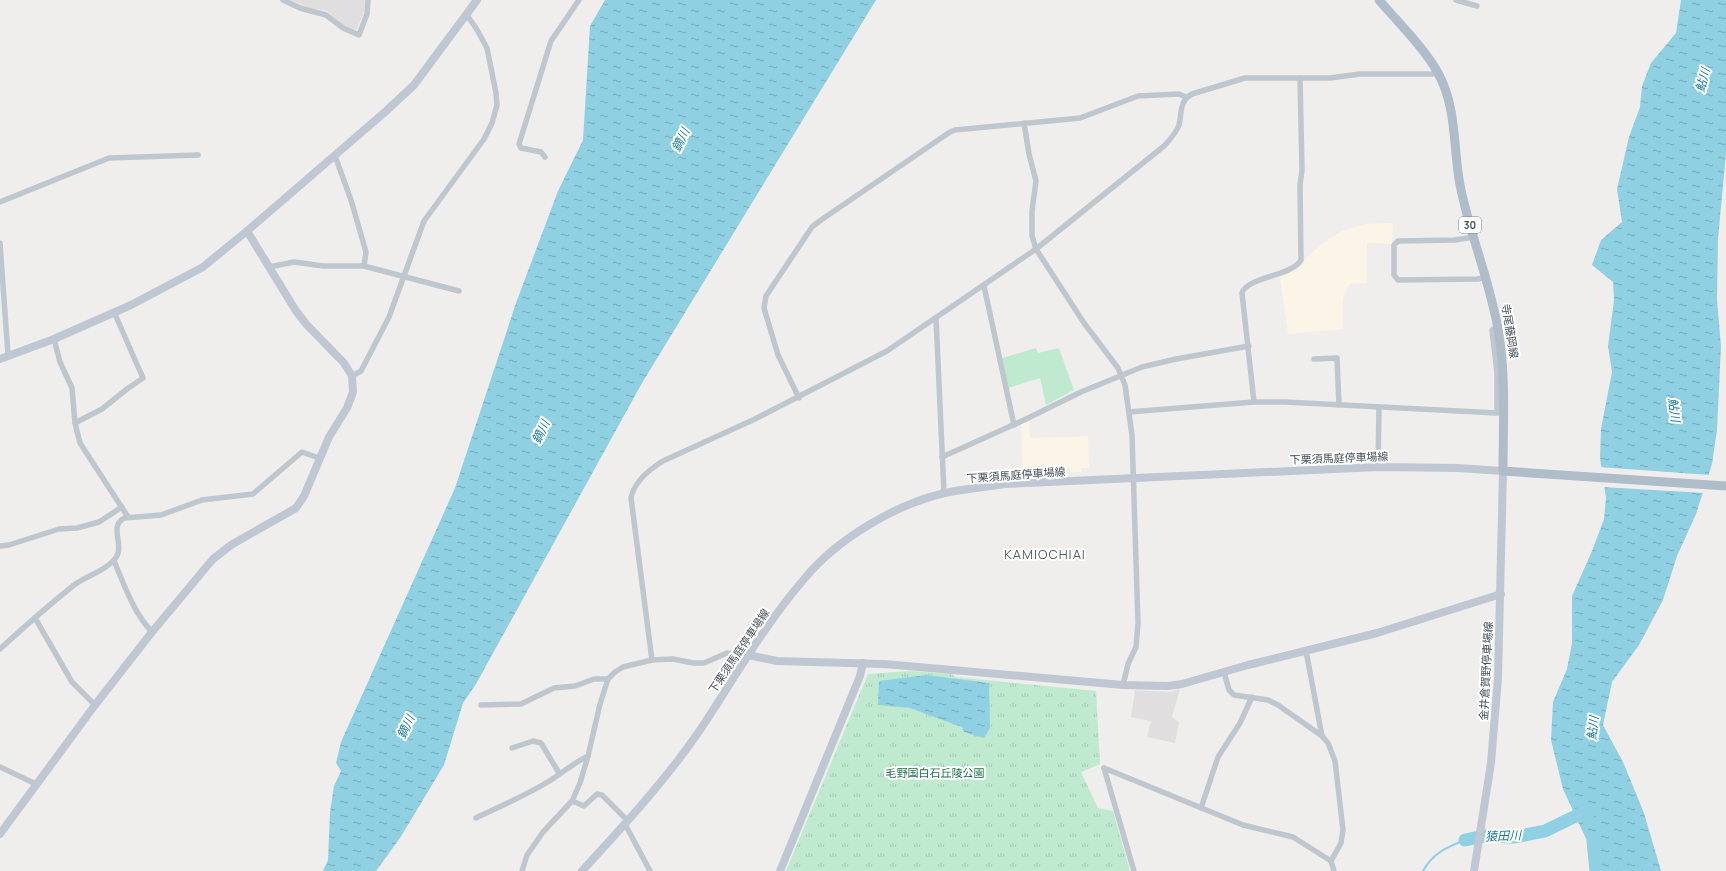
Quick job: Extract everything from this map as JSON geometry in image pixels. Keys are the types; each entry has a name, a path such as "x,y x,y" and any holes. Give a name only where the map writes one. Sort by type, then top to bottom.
{"main road":[{"name":"寺尾藤岡線","path":"1379,0 1431,62 1438,74 1450,106 1460,186 1498,325 1504,385 1503,471"},
{"path":"1503,471 1726,486"}],"street":[{"path":"283,0 300,8 326,15 343,28 359,35 367,14 368,0"},
{"path":"0,359 54,339 114,312 203,267 335,156 414,85 477,0"},
{"path":"545,156 541,152 521,148 519,144 551,41 580,0"},
{"path":"1456,0 1477,6"},
{"path":"352,376 361,371 389,317 424,221 484,139 492,123 496,105 496,93 487,48 466,14"},
{"path":"799,398 778,355 764,308 766,296 812,227 825,216 950,132 961,129 1080,118 1138,96 1179,94 1186,97 1245,78 1330,78 1360,74 1438,74"},
{"path":"1254,402 1249,346 1242,296 1243,290 1248,286 1294,267 1301,260 1300,185 1302,170 1300,78"},
{"path":"652,660 631,498 634,490 649,470 663,461 799,398 887,351 984,286 1036,249 1164,146 1174,136 1178,126 1181,109 1186,97"},
{"path":"1024,123 1036,181 1032,211 1032,236 1036,249 1074,307 1122,375 1129,412 1135,479 1138,623 1136,647 1128,664 1122,685"},
{"path":"0,202 109,158 198,156"},
{"path":"335,156 351,200 366,252 364,266"},
{"path":"0,834 95,705 152,632 213,559 237,542 296,508 304,496 329,437 347,408 353,392 352,376 344,363 303,321 247,231"},
{"path":"1474,237 1455,240 1398,241 1394,245 1394,275 1398,280 1478,279 1486,277"},
{"path":"0,243 8,356"},
{"path":"269,267 294,262 323,266 364,266 459,290"},
{"path":"984,286 1014,425"},
{"path":"75,423 102,409 143,378 114,312"},
{"path":"936,318 944,493"},
{"path":"1129,412 1254,402 1285,402 1497,413 1497,373 1492,330 1498,325"},
{"path":"54,339 60,362 72,388 75,423 80,443 128,517"},
{"path":"942,457 1014,425 1081,392 1145,366 1249,346"},
{"path":"1314,358 1337,358 1339,405"},
{"path":"1378,467 1379,407"},
{"path":"0,649 76,584 114,561 120,547 117,525 119,520 128,517 161,515 202,500 253,494 302,452 319,458"},
{"name":"下栗須馬庭停車場線","path":"582,871 626,823 680,757 701,728 748,656 805,577 832,551 858,532 889,514 944,493 1005,484 1378,467 1458,468 1503,471"},
{"name":"金井倉賀野停車場線","path":"1474,871 1491,763 1498,678 1503,471"},
{"path":"0,546 9,545 59,529 77,528 99,522 122,507"},
{"path":"114,561 132,602 143,622 152,632"},
{"path":"522,871 527,855 543,832 572,801 580,783 588,756 596,716 608,679 623,667 652,660 673,659 693,663 704,663 727,653 777,662 863,663 985,672 1122,685 1168,686 1377,633 1501,594"},
{"path":"35,618 72,682 95,705"},
{"path":"1306,651 1322,736"},
{"path":"780,871 860,676 863,663"},
{"path":"1224,672 1229,690 1234,695 1268,700 1278,705 1322,736 1333,751 1343,830 1341,843 1331,861"},
{"path":"481,705 521,704 554,688 575,686 594,679 608,679"},
{"path":"1201,808 1218,757 1240,723 1252,698"},
{"path":"512,748 533,741 541,744 559,774"},
{"path":"476,818 515,800 588,756"},
{"path":"0,767 36,784"},
{"path":"1134,871 1104,768 1242,825 1293,837 1331,861 1334,871"},
{"path":"572,801 584,806 597,794 602,795 626,823 650,871"}],"shaded area":[{"path":"290,0 365,0 364,12 357,29 354,30 343,25 327,11 310,8"},
{"path":"1393,223 1392,244 1367,243 1367,283 1350,284 1345,292 1343,301 1343,329 1288,334 1280,277 1298,269 1308,256 1328,239 1342,231 1365,224"},
{"path":"1029,421 1030,438 1088,436 1089,468 1081,468 1081,472 1071,472 1070,468 1047,470 1047,473 1037,474 1037,471 1023,472 1021,424"},
{"path":"1180,689 1172,717 1179,722 1175,743 1147,737 1151,721 1131,717 1135,690 1170,692"}],"green space":[{"path":"1036,348 1038,353 1059,348 1074,390 1046,405 1040,378 1008,388 1002,358"},
{"name":"毛野国白石丘陵公園","path":"909,671 952,674 955,677 1096,691 1100,764 1081,772 1098,808 1113,811 1130,871 786,871 868,674"}],"water":[{"name":"鏑川","path":"605,0 876,0 642,383 476,684 463,703 444,765 400,838 376,871 323,871 328,860 330,812 334,786 341,771 336,763 341,742 455,488 516,303 558,191 583,140 590,26"},
{"name":"鮎川","path":"1681,0 1726,0 1726,153 1718,239 1717,300 1721,346 1717,430 1712,464 1696,514 1677,556 1663,600 1639,645 1612,682 1603,725 1623,762 1644,813 1661,871 1601,871 1563,789 1551,740 1553,702 1567,669 1572,643 1572,596 1604,519 1606,498 1600,458 1601,429 1612,372 1608,346 1614,300 1613,282 1592,265 1601,240 1622,222 1617,189 1629,137 1640,107 1642,86 1651,63 1676,33"},
{"path":"926,675 989,683 990,728 984,738 964,732 962,727 910,708 878,705 879,681"}],"pier":[{"path":"1599,467 1710,475 1705,493 1602,487"}],"waterway":[{"name":"猿田川","path":"1465,840 1484,836 1515,837 1545,831 1582,813 1591,811"},
{"name":"猿田川","path":"1423,871 1431,860 1441,851 1465,840"},
{"path":"1593,841 1596,871"}],"district":[{"name":"KAMIOCHIAI","path":"1045,554"}]}
